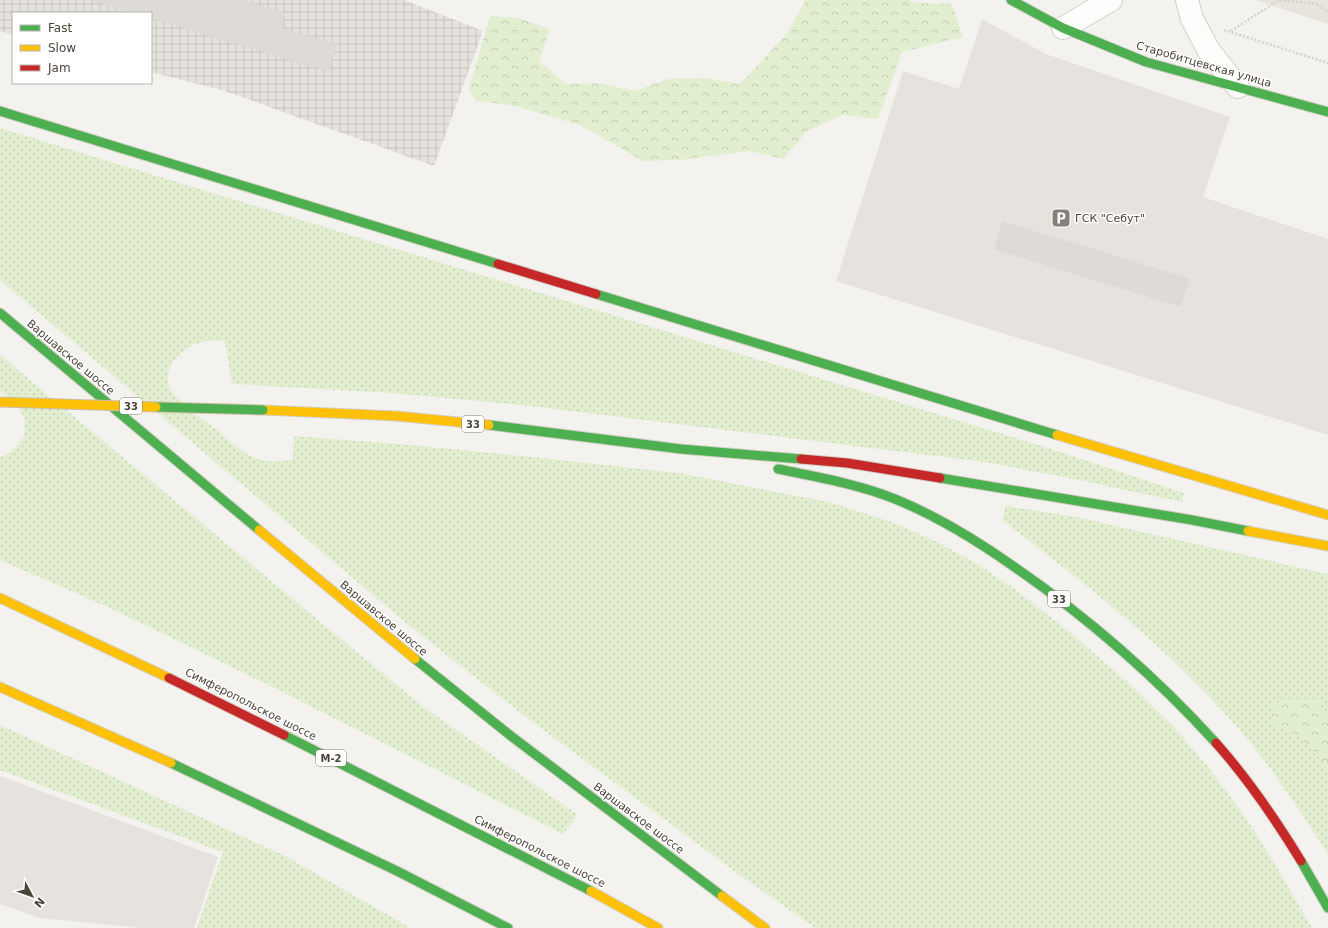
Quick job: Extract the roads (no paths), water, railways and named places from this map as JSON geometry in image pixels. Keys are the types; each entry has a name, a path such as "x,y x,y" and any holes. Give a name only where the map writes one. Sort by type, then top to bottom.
{"main road":[{"name":"Старобитцевская улица","path":"1010,0 1062,28 1146,62 1328,112"},
{"path":"0,111 1039,430 1328,515"},
{"name":"Варшавское шоссе","path":"0,313 395,643 510,736 765,928"},
{"name":"33","path":"0,402 263,410 404,417 521,428 681,449 847,463 1192,520 1328,546"},
{"name":"33","path":"681,449 757,465"},
{"name":"33","path":"772,468 840,482 894,499 939,519 979,542 1077,612 1136,663 1185,709 1224,752 1264,805 1328,908"},
{"name":"Симферопольское шоссе","path":"0,598 91,639 245,714 590,890 658,928"},
{"path":"0,687 210,781 396,871 508,928"}],"street":[{"path":"1062,28 1111,0"},
{"path":"1187,0 1192,19 1209,51 1238,87"}],"place":[{"name":"ГСК \"Себут\"","path":"1061,218"}]}
